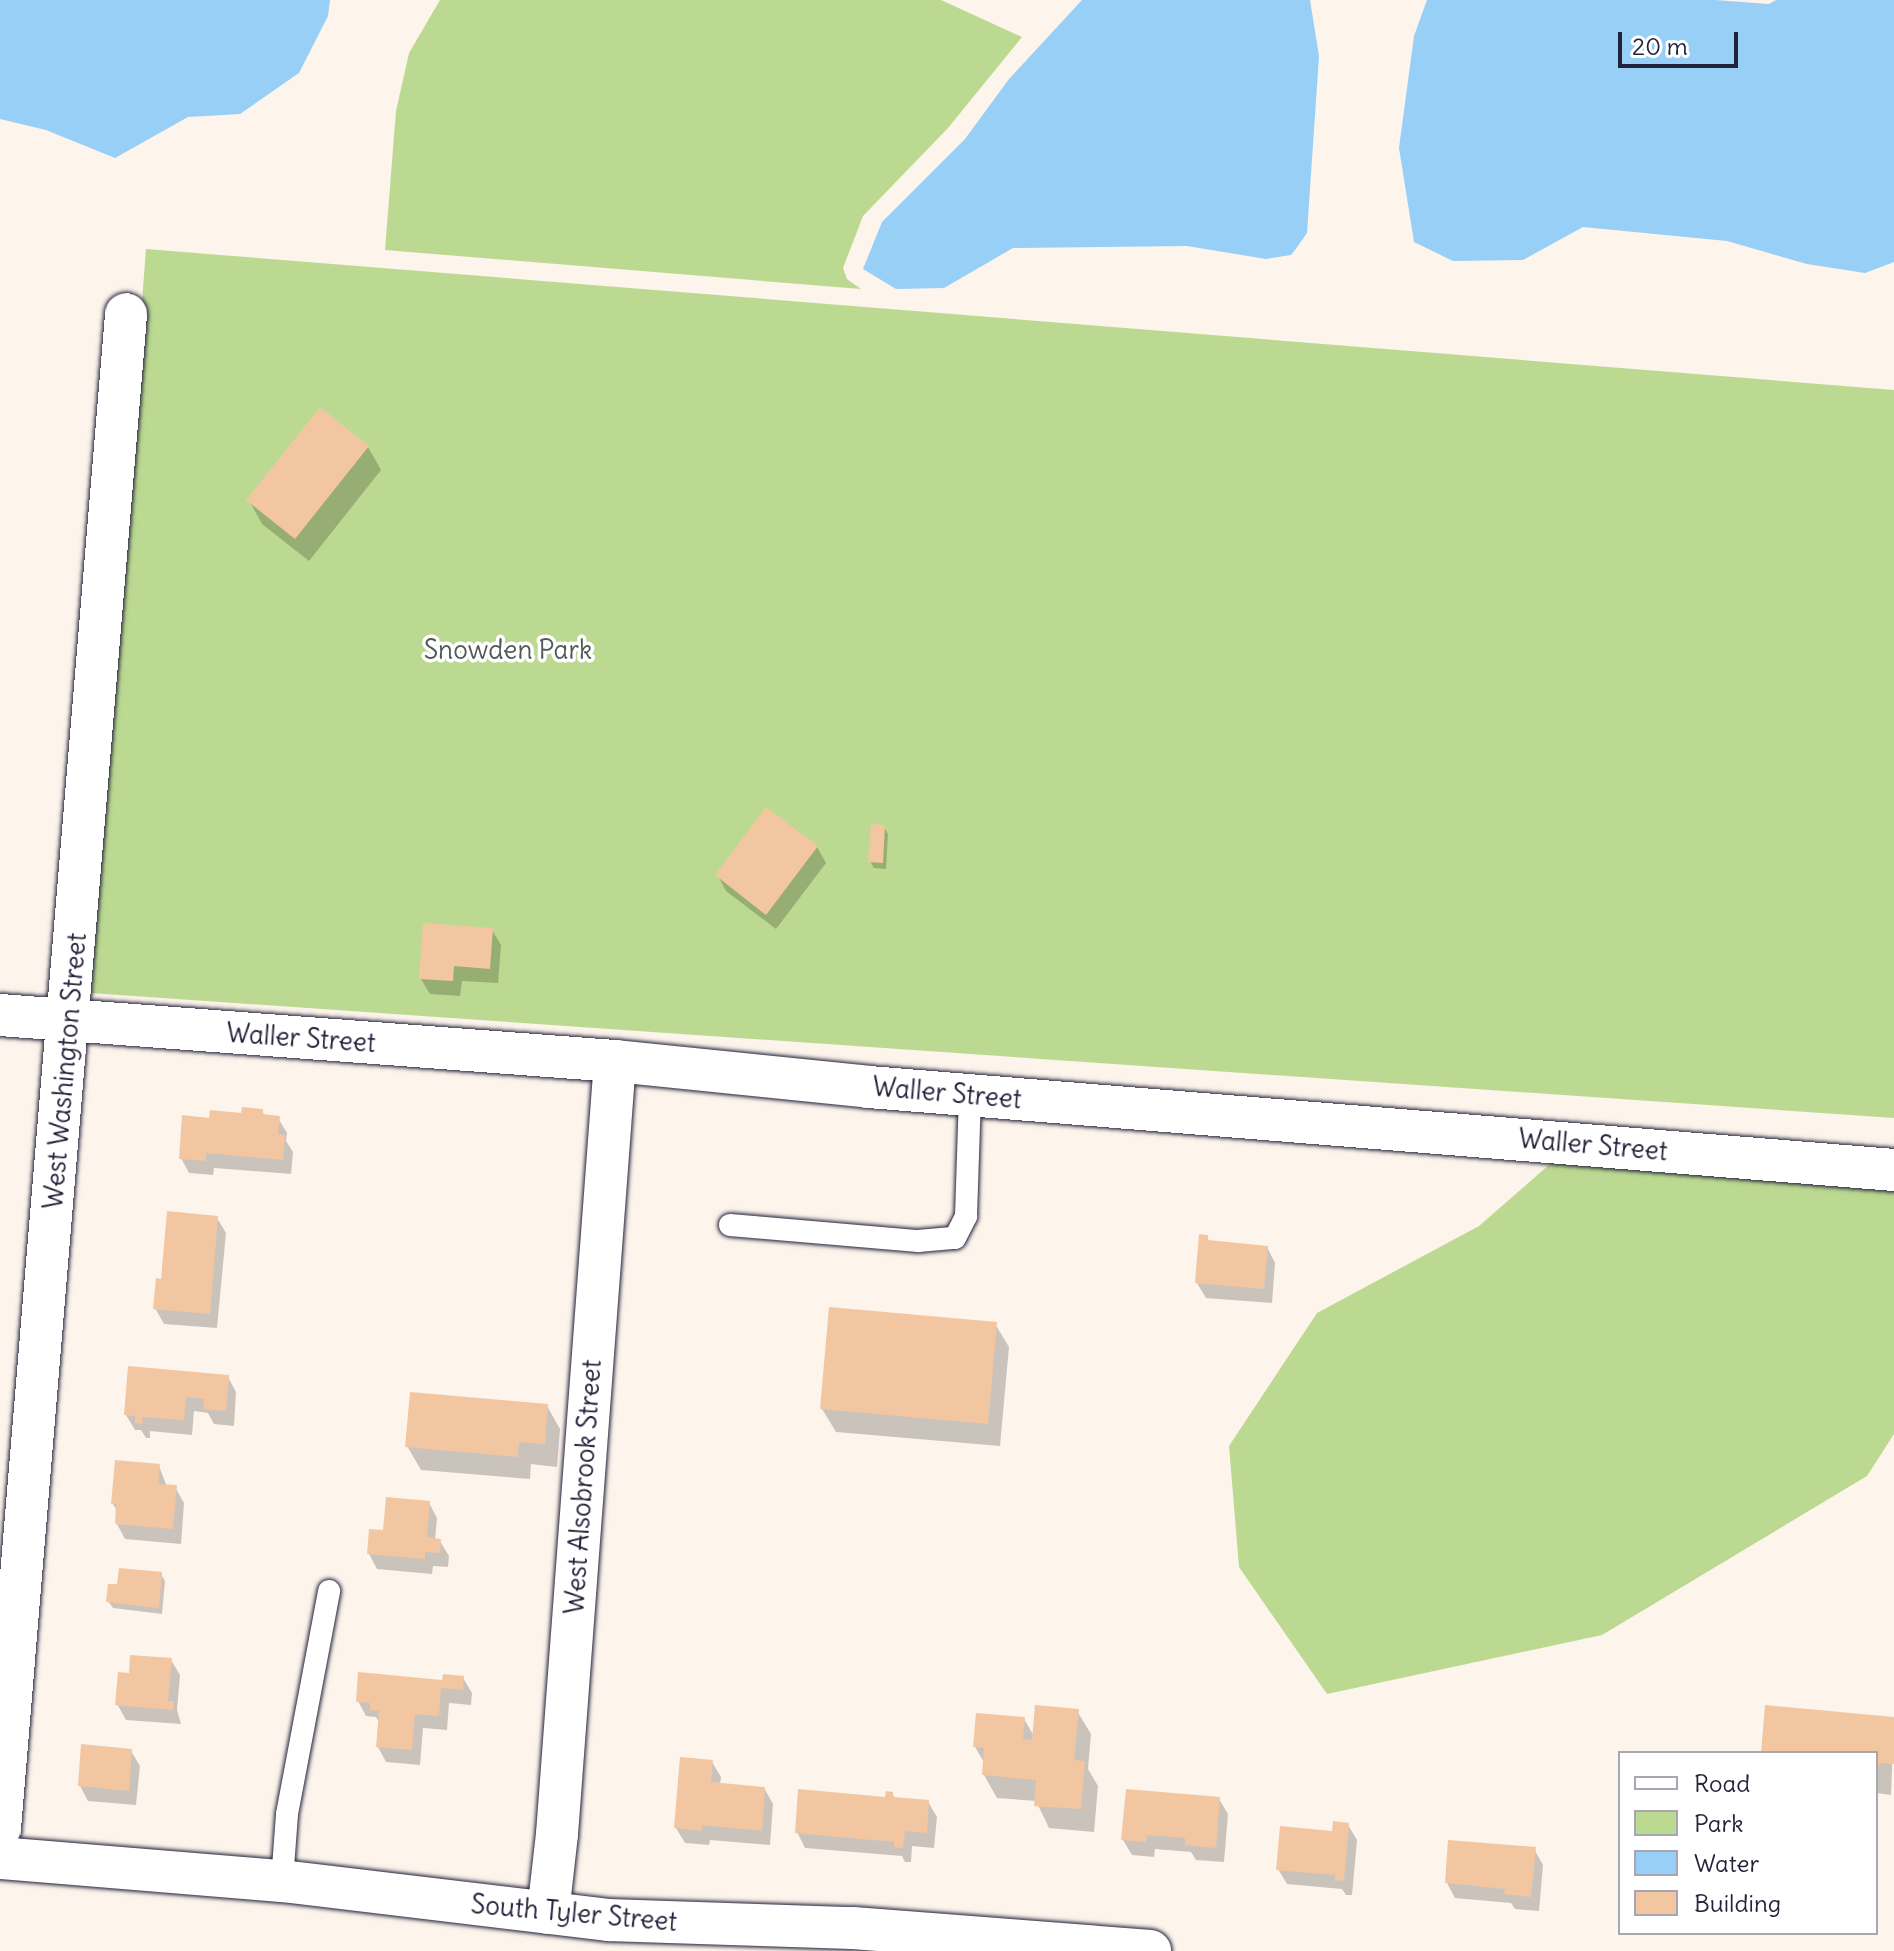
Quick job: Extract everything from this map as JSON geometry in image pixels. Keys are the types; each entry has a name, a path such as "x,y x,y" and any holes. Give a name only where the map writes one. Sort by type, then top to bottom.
{"street":[{"name":"West Washington Street","path":"0,1828 126,314"},
{"name":"Waller Street","path":"0,1015 615,1061 970,1095 1894,1170"},
{"name":"West Alsobrook Street","path":"548,1913 557,1834 615,1061"},
{"name":"South Tyler Street","path":"0,1858 282,1881 548,1913 607,1936 853,1928 1131,1950"}],"lane":[{"path":"730,1225 918,1241 955,1238 966,1216 970,1095"},
{"path":"282,1881 287,1814 329,1591"}],"green space":[{"path":"440,0 941,0 1022,37 948,128 863,216 843,268 847,279 861,289 385,250 396,111 409,53"},
{"name":"Snowden Park","path":"146,249 1894,390 1894,1118 90,993"},
{"path":"1551,1163 1894,1191 1894,1434 1867,1476 1602,1635 1327,1694 1239,1567 1229,1446 1317,1313 1479,1226"}],"water":[{"path":"0,0 330,0 328,16 299,73 240,114 188,117 115,158 46,130 0,119"},
{"path":"1082,0 1310,0 1319,56 1307,233 1291,255 1266,259 1187,246 1013,248 944,288 896,289 863,269 882,222 965,139 1009,79"},
{"path":"1427,0 1715,0 1769,4 1776,0 1894,0 1894,262 1865,273 1807,264 1727,241 1583,227 1523,260 1453,261 1414,242 1399,148 1414,36"}],"building":[{"path":"320,407 369,446 295,539 246,500"},
{"path":"766,807 818,846 766,915 715,875"},
{"path":"871,824 885,825 883,863 868,862"},
{"path":"423,923 493,928 490,969 454,966 453,981 419,979"},
{"path":"242,1107 263,1109 263,1114 280,1116 278,1134 285,1135 283,1160 206,1153 206,1161 179,1159 182,1115 209,1118 210,1110 241,1113"},
{"path":"167,1211 218,1216 210,1314 153,1309 156,1278 161,1279"},
{"path":"1199,1234 1208,1235 1208,1240 1268,1246 1264,1289 1195,1283"},
{"path":"829,1307 997,1322 988,1424 820,1409"},
{"path":"128,1366 229,1375 226,1411 203,1409 204,1399 186,1397 184,1420 143,1417 142,1424 135,1423 135,1416 124,1415"},
{"path":"410,1392 548,1404 545,1444 519,1442 518,1457 405,1447"},
{"path":"115,1460 160,1464 158,1484 177,1485 173,1529 115,1524 116,1504 111,1504"},
{"path":"386,1497 430,1501 427,1537 441,1539 440,1553 425,1552 425,1559 367,1554 369,1529 383,1530"},
{"path":"119,1568 162,1572 159,1608 106,1602 108,1584 117,1584"},
{"path":"130,1655 172,1658 168,1701 174,1701 173,1710 115,1705 118,1672 129,1673"},
{"path":"358,1672 442,1680 443,1674 464,1676 463,1690 441,1688 439,1716 415,1714 412,1750 376,1747 379,1711 370,1710 370,1703 356,1702"},
{"path":"1035,1705 1079,1709 1074,1760 1085,1761 1081,1809 1034,1806 1036,1780 982,1775 984,1748 973,1747 976,1713 1025,1717 1023,1739 1032,1740"},
{"path":"1765,1705 1894,1717 1894,1764 1880,1763 1878,1768 1878,1751 1761,1751"},
{"path":"81,1744 132,1749 129,1791 78,1786"},
{"path":"680,1757 713,1760 711,1782 765,1787 762,1831 702,1825 701,1831 674,1828"},
{"path":"798,1789 885,1797 886,1791 893,1792 893,1797 929,1800 927,1833 905,1831 903,1848 894,1847 894,1842 795,1833"},
{"path":"1126,1789 1220,1797 1216,1848 1185,1845 1185,1838 1147,1835 1146,1842 1121,1840"},
{"path":"1333,1821 1349,1823 1344,1881 1335,1880 1335,1875 1276,1870 1280,1826 1332,1831"},
{"path":"1448,1840 1536,1847 1531,1897 1504,1894 1505,1889 1445,1883"}]}
